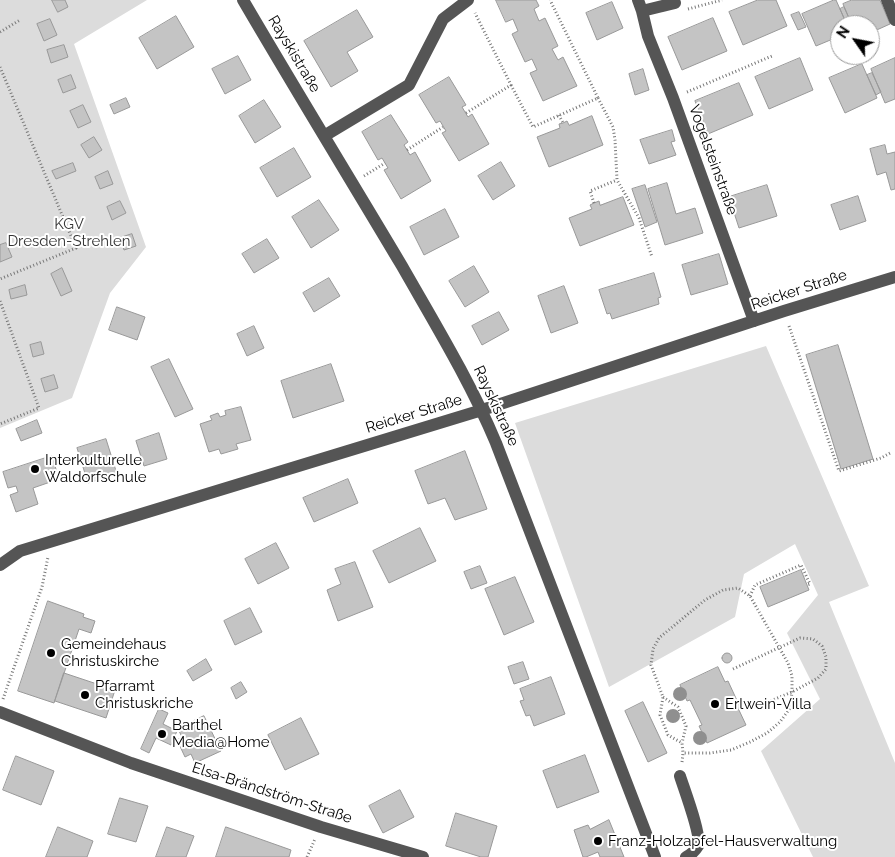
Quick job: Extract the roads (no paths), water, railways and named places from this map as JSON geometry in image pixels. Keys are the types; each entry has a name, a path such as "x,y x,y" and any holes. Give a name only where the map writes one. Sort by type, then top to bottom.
{"street":[{"name":"Rayskistraße","path":"243,0 353,183 448,346 482,410 654,857"},
{"path":"886,0 895,20"},
{"name":"Vogelsteinstraße","path":"675,3 640,5 648,36 673,98 754,321"},
{"path":"324,136 409,84 443,19 470,4"},
{"name":"Reicker Straße","path":"0,565 20,551 482,410 895,277"},
{"name":"Elsa-Brändström-Straße","path":"0,712 131,763 321,827 423,857"},
{"path":"680,776 699,835 698,846 686,857"}],"place":[{"name":"Interkulturelle Waldorfschule","path":"35,469"},
{"name":"Gemeindehaus Christuskirche","path":"51,653"},
{"name":"Pfarramt Christuskriche","path":"85,695"},
{"name":"Erlwein-Villa","path":"715,704"},
{"name":"Barthel Media@Home","path":"162,734"},
{"name":"Franz-Holzapfel-Hausverwaltung","path":"598,841"}],"park label":[{"name":"KGV Dresden-Strehlen","path":"69,232"}]}
